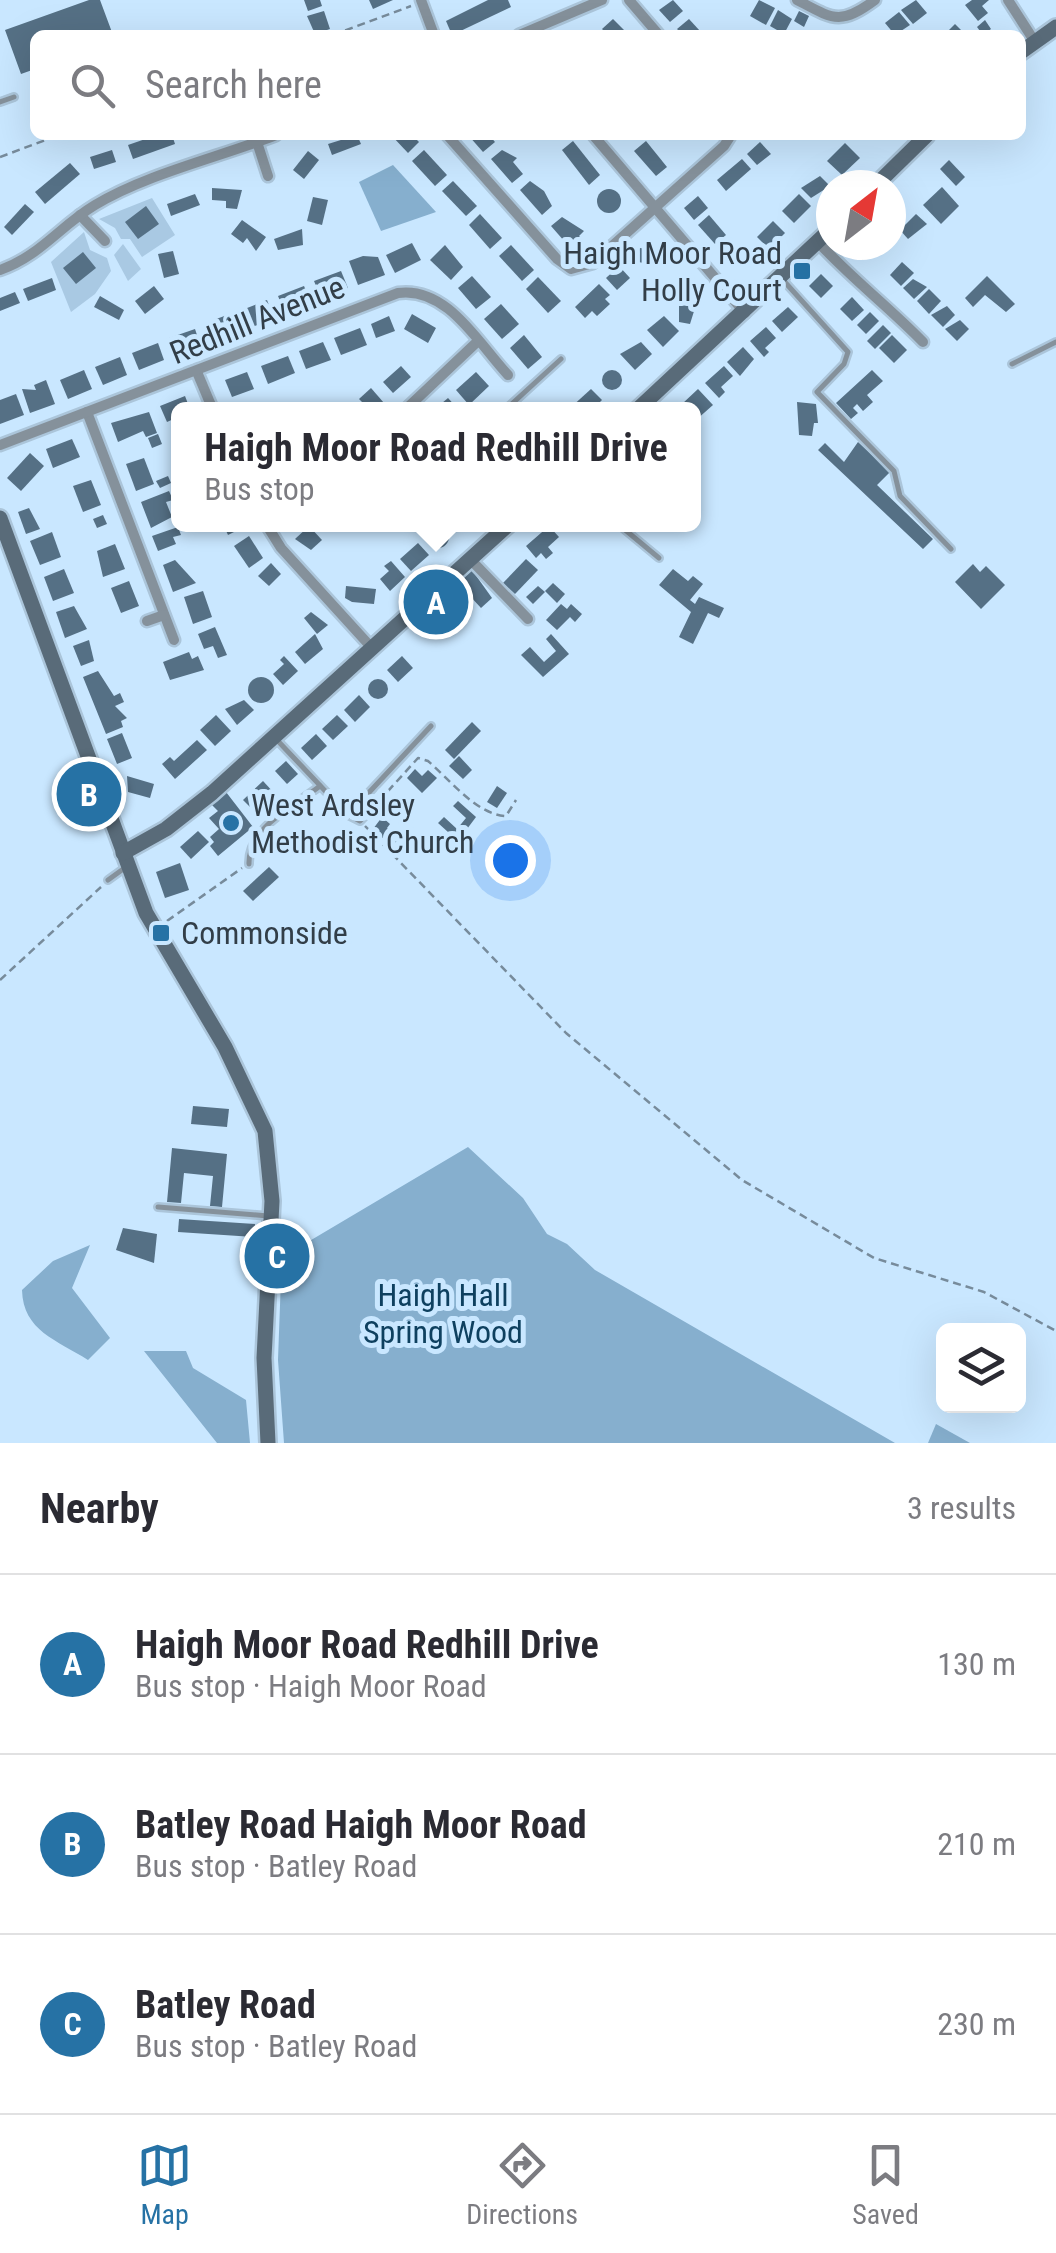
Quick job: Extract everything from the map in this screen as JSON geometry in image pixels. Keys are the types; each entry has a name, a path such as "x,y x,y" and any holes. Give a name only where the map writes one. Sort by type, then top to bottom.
{"street":[{"path":"530,30 602,0"},
{"path":"629,0 654,30"},
{"path":"797,0 837,20 849,18 875,0"},
{"path":"1008,0 1035,42"},
{"path":"422,1 432,30"},
{"path":"837,20 838,30"},
{"path":"1026,48 1056,27"},
{"path":"0,270 45,248 80,215 109,197 262,140"},
{"path":"451,140 556,259 571,269 593,263 727,140"},
{"path":"597,140 744,313"},
{"path":"891,170 921,140"},
{"path":"257,142 268,176"},
{"path":"80,215 105,240"},
{"path":"646,402 816,244"},
{"path":"832,260 868,287 923,342"},
{"name":"Redhill Avenue","path":"0,445 197,372 370,301 412,291 448,307 508,375"},
{"path":"414,402 478,342"},
{"path":"197,372 210,402"},
{"path":"87,412 174,640"},
{"path":"0,518 154,932 251,1096 270,1159 264,1358 268,1443"},
{"path":"276,532 371,648"},
{"path":"125,859 274,737 500,532"},
{"path":"470,559 528,619"},
{"path":"146,622 164,615"}],"lane":[{"path":"0,102 14,97"},
{"path":"781,278 846,347 844,364 818,392 894,472 900,496 951,549"},
{"path":"1012,364 1056,342"},
{"path":"514,402 561,359"},
{"path":"628,532 660,558"},
{"path":"348,815 431,726"},
{"path":"274,737 348,815 360,820 371,810"},
{"path":"249,864 249,846 260,832 320,786"},
{"path":"108,880 125,859"},
{"path":"158,1207 271,1216"}],"path":[{"path":"346,30 422,1"},
{"path":"0,156 45,140"},
{"path":"371,810 418,758 428,761 481,808 499,817 506,816 516,800"},
{"path":"360,820 566,1033 742,1180 874,1258 984,1292 1056,1331"},
{"path":"154,932 249,864"},
{"path":"0,980 108,880"}],"shaded area":[{"path":"152,198 175,235 142,257 130,239 121,239 115,228 99,219"},
{"path":"84,232 90,250 107,258 111,271 95,294 71,312 51,262"},
{"path":"123,244 141,269 128,281 114,255"}],"green space":[{"path":"393,165 436,212 381,231 359,182"},
{"name":"Haigh Hall Spring Wood","path":"468,1147 523,1198 547,1234 567,1244 595,1270 895,1443 284,1443 278,1360 282,1251 296,1249"},
{"path":"90,1245 72,1288 110,1338 88,1360 35,1325 28,1315 22,1290 53,1261"},
{"path":"144,1351 186,1351 193,1368 246,1400 250,1443 217,1443"},
{"path":"936,1424 970,1443 928,1443"}],"building":[{"path":"89,0 100,0 111,30 30,30 30,71 21,74 5,30"},
{"path":"304,0 320,0 322,6 308,11"},
{"path":"369,0 393,0 373,9"},
{"path":"488,0 508,0 511,7 463,30 450,30 446,21"},
{"path":"673,0 683,11 670,22 659,10"},
{"path":"759,0 775,8 766,25 750,16"},
{"path":"916,0 927,13 913,24 901,10"},
{"path":"972,0 989,0 982,6 988,13 978,21 965,5"},
{"path":"778,10 792,19 786,30 770,26"},
{"path":"324,11 330,29 313,30 307,16"},
{"path":"799,11 809,16 804,27 794,21"},
{"path":"899,12 910,25 891,30 885,23"},
{"path":"613,19 624,30 603,30"},
{"path":"689,19 699,30 678,30"},
{"path":"985,20 991,29 979,30 977,27"},
{"path":"142,140 174,140 175,144 133,159 128,145"},
{"path":"359,140 361,144 332,155 328,144"},
{"path":"396,140 419,142 408,153"},
{"path":"472,140 493,140 483,152"},
{"path":"573,141 600,175 589,185 562,150"},
{"path":"646,141 667,167 656,176 634,151"},
{"path":"760,142 771,154 757,165 747,154"},
{"path":"845,143 860,158 847,170 837,170 827,161"},
{"path":"112,150 116,162 94,169 90,157"},
{"path":"424,150 447,175 435,186 412,161"},
{"path":"502,150 517,158 513,162 523,174 512,183 491,159"},
{"path":"308,151 319,160 304,179 293,170"},
{"path":"742,159 751,169 726,191 717,180"},
{"path":"949,160 965,177 956,186 940,169"},
{"path":"70,163 80,174 45,204 35,192"},
{"path":"816,179 816,195 811,198 801,188"},
{"path":"453,181 477,206 466,216 442,191"},
{"path":"530,181 544,191 552,206 542,215 520,190"},
{"path":"942,187 959,206 941,224 923,205"},
{"path":"212,188 242,190 237,209 226,208 226,201 212,200"},
{"path":"609,189 621,201 609,213 597,201"},
{"path":"195,194 200,205 171,216 167,204"},
{"path":"799,194 811,206 794,223 782,211"},
{"path":"698,196 708,208 694,220 684,208"},
{"path":"313,197 328,200 322,225 307,221"},
{"path":"25,204 34,212 12,235 4,227"},
{"path":"146,206 159,224 138,239 125,222"},
{"path":"480,214 502,238 490,249 469,225"},
{"path":"916,214 927,224 908,239 906,224"},
{"path":"709,215 726,235 715,244 698,225"},
{"path":"562,217 584,231 579,236 583,240 572,250 551,226"},
{"path":"242,220 266,237 256,251 247,238 243,243 231,234"},
{"path":"773,221 785,233 769,249 757,237"},
{"path":"302,229 303,245 278,250 274,239"},
{"path":"412,243 421,260 395,273 386,255"},
{"path":"445,245 463,267 451,280 430,260"},
{"path":"511,245 534,270 522,281 499,256"},
{"path":"741,247 751,257 741,267 731,257"},
{"path":"640,248 665,251 662,266 638,262"},
{"path":"173,251 179,274 164,278 158,254"},
{"path":"83,252 96,268 76,284 63,268"},
{"path":"363,256 378,257 385,275 358,285 349,261"},
{"path":"902,262 914,273 901,286 890,275"},
{"path":"619,266 630,278 617,290 606,278"},
{"path":"341,271 348,288 321,298 314,281"},
{"path":"821,274 833,286 821,298 809,286"},
{"path":"472,276 491,297 476,309 458,288"},
{"path":"987,276 1015,304 1006,312 985,295 973,307 965,298"},
{"path":"538,277 561,301 548,313 526,289"},
{"path":"52,278 56,290 28,301 23,289"},
{"path":"913,279 927,287 914,299 903,288"},
{"path":"599,284 610,295 605,299 610,304 597,316 592,311 585,318 575,307"},
{"path":"154,286 164,299 145,314 135,301"},
{"path":"304,286 311,303 285,313 278,296"},
{"path":"929,289 941,301 929,314 917,301"},
{"path":"679,291 699,295 690,324 679,322"},
{"path":"15,292 20,303 0,311 0,298"},
{"path":"100,296 124,310 119,320 94,307"},
{"path":"852,297 864,310 852,321 840,309"},
{"path":"267,300 274,319 249,328 242,310"},
{"path":"501,304 519,324 502,339 484,319"},
{"path":"947,306 955,315 943,327 931,315"},
{"path":"788,307 798,317 782,332 772,321"},
{"path":"870,312 879,321 866,334 857,325"},
{"path":"230,314 236,332 211,341 205,323"},
{"path":"412,314 436,328 428,343 404,329"},
{"path":"389,316 395,331 376,338 371,324"},
{"path":"664,316 679,331 663,347 647,330"},
{"path":"960,320 969,329 957,341 945,329"},
{"path":"883,325 891,333 875,349 867,341"},
{"path":"766,327 776,338 765,348 769,352 764,357 750,341"},
{"path":"360,328 367,345 341,355 334,338"},
{"path":"195,329 201,347 175,356 169,338"},
{"path":"524,335 542,357 528,369 510,348"},
{"path":"892,335 907,350 894,363 879,348"},
{"path":"323,342 331,360 306,369 299,351"},
{"path":"641,342 652,354 635,370 620,354"},
{"path":"158,343 164,360 139,370 132,353"},
{"path":"743,347 754,359 740,376 727,362"},
{"path":"288,356 295,373 268,384 261,366"},
{"path":"120,357 127,375 103,385 95,367"},
{"path":"401,366 411,377 393,393 383,382"},
{"path":"724,366 733,376 721,387 725,392 719,398 705,383"},
{"path":"84,370 92,389 68,399 60,380"},
{"path":"608,370 616,370 622,380 616,390 608,390 602,384 602,376"},
{"path":"872,370 883,381 867,395 873,402 863,411 857,404 853,408 858,413 851,419 836,403"},
{"path":"247,372 254,389 232,397 225,380"},
{"path":"476,372 489,386 472,402 466,402 456,390"},
{"path":"46,380 55,404 30,413 22,389 36,390 34,385"},
{"path":"371,388 383,402 362,402 359,399"},
{"path":"591,389 602,400 600,402 577,402"},
{"path":"698,389 713,405 701,416 701,402 684,402"},
{"path":"16,394 24,415 0,424 0,400"},
{"path":"185,396 187,402 171,402 171,420 167,422 160,406"},
{"path":"797,402 816,404 818,423 814,423 812,436 799,435"},
{"path":"149,412 157,433 146,437 143,431 118,442 111,423"},
{"path":"158,434 162,444 152,448 148,438"},
{"path":"72,439 80,457 53,468 46,449"},
{"path":"858,442 890,472 877,485 933,539 923,549 818,450 825,443 844,462"},
{"path":"30,453 44,466 21,491 7,478"},
{"path":"144,458 154,484 136,491 126,464"},
{"path":"168,476 171,483 160,488 156,481"},
{"path":"91,480 101,505 83,512 73,486"},
{"path":"169,491 171,501 166,502 171,518 151,528 141,502"},
{"path":"29,508 40,529 26,534 18,512"},
{"path":"103,515 107,524 97,528 93,519"},
{"path":"171,529 181,535 173,537 176,544 158,551 152,536"},
{"path":"52,532 61,557 40,565 30,541"},
{"path":"303,532 315,532 322,540 311,550 295,539"},
{"path":"429,532 448,533 448,541 442,547 434,547 428,541"},
{"path":"542,532 554,532 559,537 548,547 553,553 546,559 541,553 536,558 526,546"},
{"path":"249,536 263,558 249,568 234,546"},
{"path":"418,543 429,555 411,571 400,559"},
{"path":"115,544 125,569 103,577 97,551"},
{"path":"526,559 538,570 515,594 503,583"},
{"path":"175,560 196,583 173,592 163,565"},
{"path":"391,561 405,577 390,591 380,579 389,571 384,566"},
{"path":"271,563 281,574 269,586 258,576"},
{"path":"973,564 980,572 986,566 1005,585 981,609 955,582"},
{"path":"64,569 74,593 53,601 44,577"},
{"path":"673,569 688,581 693,576 703,584 690,600 695,604 699,597 724,608 719,618 708,613 693,644 679,637 691,612 659,585"},
{"path":"472,570 492,598 481,608 458,583"},
{"path":"129,581 139,606 121,613 111,588"},
{"path":"553,583 565,594 557,603 545,591"},
{"path":"346,586 376,589 374,604 345,598"},
{"path":"538,586 545,592 533,604 526,597"},
{"path":"203,591 212,617 193,624 184,597"},
{"path":"561,604 567,609 571,604 582,614 575,622 570,617 557,630 546,620"},
{"path":"74,606 87,629 65,638 56,612"},
{"path":"311,612 328,625 317,634 304,618"},
{"path":"427,615 441,628 429,639 416,625"},
{"path":"215,627 227,655 218,658 213,646 204,649 198,634"},
{"path":"315,634 323,649 305,664 295,652"},
{"path":"551,634 569,654 543,677 521,655 530,647 544,662 556,651 546,639"},
{"path":"89,640 94,661 81,666 73,646"},
{"path":"189,652 192,659 198,656 204,670 170,680 163,662"},
{"path":"284,656 298,671 283,685 273,674 284,664 280,660"},
{"path":"402,656 413,668 398,682 387,670"},
{"path":"98,671 114,696 120,693 124,702 115,706 127,718 121,721 123,727 106,734 83,677"},
{"path":"261,677 270,681 274,690 270,699 261,703 252,699 248,690 252,681"},
{"path":"374,679 382,679 388,689 382,699 374,699 368,693 368,685"},
{"path":"359,695 370,707 355,722 344,710"},
{"path":"244,700 254,710 237,725 225,709"},
{"path":"216,715 231,731 215,746 200,730"},
{"path":"337,715 348,726 333,740 322,729"},
{"path":"472,722 481,731 454,759 445,750"},
{"path":"122,733 132,758 117,764 107,739"},
{"path":"316,734 327,746 312,760 301,748"},
{"path":"197,740 207,750 175,779 162,764 170,757 174,761"},
{"path":"459,756 472,770 463,779 449,766"},
{"path":"286,761 298,774 287,784 275,771"},
{"path":"415,769 422,776 428,770 437,778 422,793 407,778"},
{"path":"127,776 154,784 150,798 128,792"},
{"path":"263,781 275,794 255,812 243,800"},
{"path":"497,786 507,793 497,808 487,802"},
{"name":"West Ardsley Methodist Church","path":"226,792 253,827 218,856 210,846 214,842 210,837 219,829 209,818 218,811 211,804"},
{"path":"458,801 476,817 458,841 438,823 444,817 457,829 466,818 453,806"},
{"path":"382,817 390,824 387,828 408,844 400,854 373,829"},
{"path":"198,831 209,842 191,859 180,847"},
{"path":"180,863 189,890 165,898 156,872"},
{"path":"269,867 279,877 253,901 243,891"},
{"path":"193,1106 229,1109 227,1127 191,1124"},
{"path":"172,1148 227,1154 222,1207 210,1206 213,1176 184,1173 181,1203 167,1202"},
{"path":"179,1219 255,1224 254,1237 178,1232"},
{"path":"123,1228 157,1234 154,1263 116,1250"}],"place":[{"name":"Haigh Moor Road Holly Court","path":"802,271"},
{"name":"Haigh Moor Road Redhill Drive","path":"436,602"},
{"name":"Batley Road Haigh Moor Road","path":"89,794"},
{"name":"West Ardsley Methodist Church","path":"231,823"},
{"name":"Commonside","path":"161,933"},
{"name":"Batley Road","path":"277,1256"}]}
